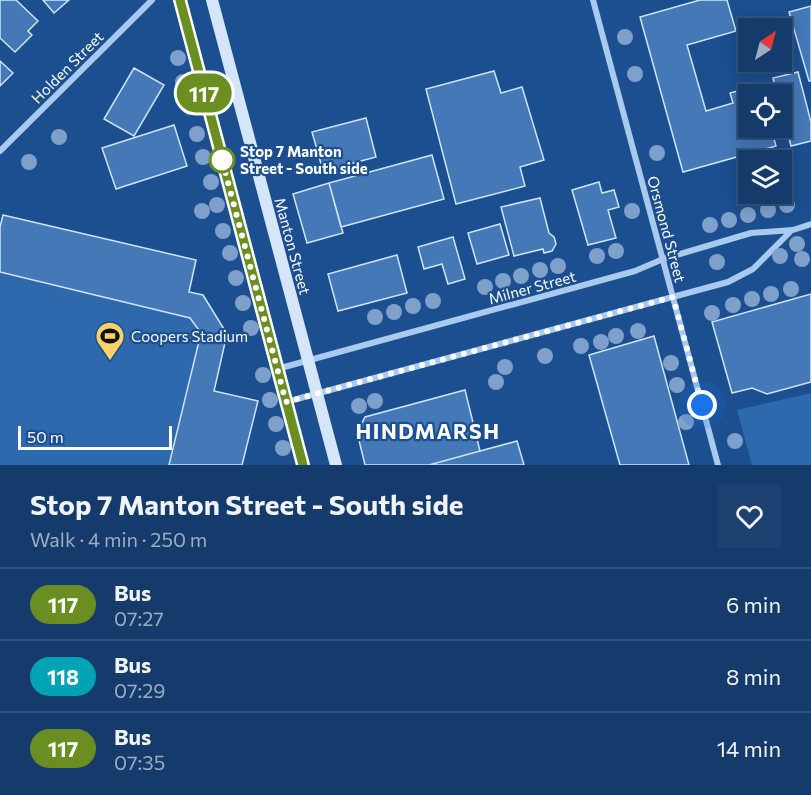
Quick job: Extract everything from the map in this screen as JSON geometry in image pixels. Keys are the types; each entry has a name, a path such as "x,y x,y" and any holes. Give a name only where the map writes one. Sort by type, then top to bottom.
{"main road":[{"path":"180,0 303,465"},
{"name":"Manton Street","path":"212,0 336,465"}],"street":[{"name":"Holden Street","path":"0,151 152,0"},
{"name":"Orsmond Street","path":"593,0 718,465"},
{"name":"Milner Street","path":"277,369 635,271 663,259 751,233 793,230 811,224"},
{"name":"Milner Street","path":"286,402 728,282 753,269 793,230"}],"shaded area":[{"name":"Coopers Stadium","path":"3,215 196,260 189,292 203,295 227,334 214,391 258,401 242,465 0,465 0,227"},
{"path":"811,393 811,465 752,465 737,410"}],"building":[{"path":"0,0 16,0 38,21 28,31 32,35 15,52 0,38"},
{"path":"43,0 69,0 54,13"},
{"path":"700,0 727,0 736,31 687,45 706,111 733,103 730,93 738,91 738,138 774,138 776,146 762,150 738,150 738,157 683,172 640,17"},
{"path":"811,6 811,81 809,81 789,12"},
{"path":"0,61 13,73 0,86"},
{"path":"134,68 164,85 134,136 104,119"},
{"path":"494,71 501,93 522,87 544,160 520,167 525,186 456,204 426,89"},
{"path":"798,72 811,122 811,141 791,146 789,138 792,138 792,84 774,84 773,78"},
{"path":"366,118 376,157 323,171 312,132"},
{"path":"174,125 187,166 116,189 102,148"},
{"path":"432,155 444,199 341,227 329,183"},
{"path":"599,182 602,193 614,190 619,207 608,210 616,238 588,245 572,190"},
{"path":"329,183 343,233 307,243 293,194"},
{"path":"540,198 549,233 554,237 556,244 552,251 544,253 543,249 514,256 501,207"},
{"path":"3,215 196,260 189,292 203,295 227,334 214,391 258,401 242,465 169,465 201,333 190,318 0,272 0,227"},
{"path":"500,224 509,255 477,264 468,233"},
{"path":"453,237 465,279 448,284 442,264 424,269 418,247"},
{"path":"397,255 407,293 338,311 328,274"},
{"path":"811,294 811,382 767,394 752,388 732,393 712,322"},
{"path":"654,336 689,465 620,465 589,355"},
{"path":"465,390 480,451 429,465 365,465 357,432 365,417"},
{"path":"517,441 524,465 429,465 480,451"}],"bus line":[{"name":"117","path":"180,0 303,465"}],"place":[{"name":"Stop 7 Manton Street - South side","path":"222,160"},
{"name":"Coopers Stadium","path":"110,362"}],"district":[{"name":"HINDMARSH","path":"428,430"}],"route":[{"path":"222,160 221,156 286,402 673,297 702,405"}]}
